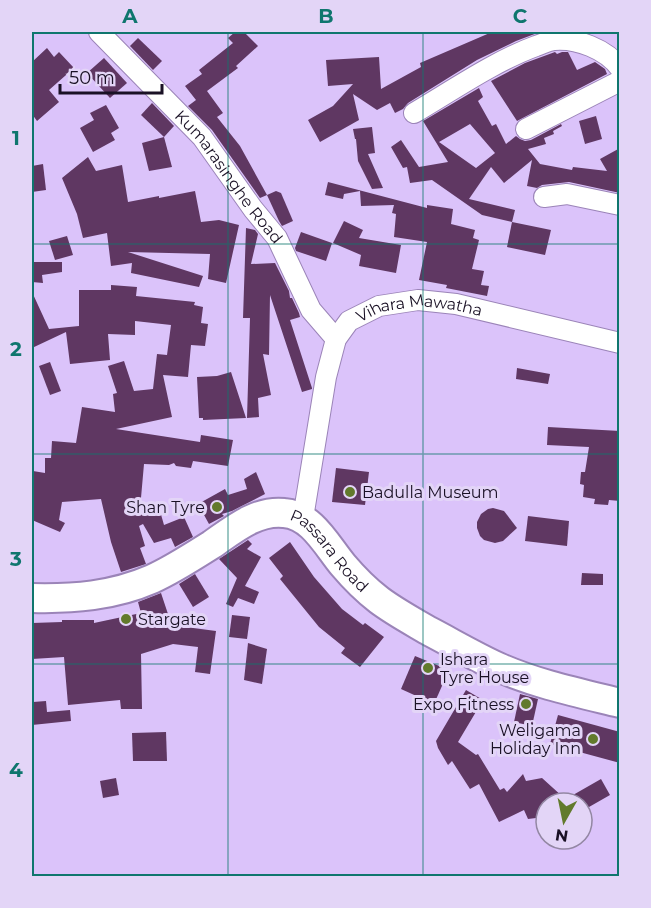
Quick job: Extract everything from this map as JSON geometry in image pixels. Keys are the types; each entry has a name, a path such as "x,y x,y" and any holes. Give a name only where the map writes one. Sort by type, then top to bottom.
{"highway":[{"name":"Passara Road","path":"32,598 84,597 117,590 151,579 251,519 279,512 288,513 303,518 366,589 403,616 498,667 548,684 620,703"}],"street":[{"name":"Kumarasinghe Road","path":"99,32 202,137 253,209 277,238 311,310 336,339"},
{"path":"414,113 516,54 553,40 576,42 593,47 620,68"},
{"path":"526,129 620,81"},
{"path":"544,197 567,194 620,205"},
{"name":"Vihara Mawatha","path":"303,518 326,377 336,339 349,321 380,306 418,300 456,304 620,343"}],"building":[{"path":"235,32 244,32 258,46 236,66 238,68 207,91 223,113 217,117 240,146 267,195 260,198 212,130 188,106 196,100 185,86 202,74 199,70 233,43 228,38"},
{"path":"492,32 540,32 477,60 395,113 390,103 377,110 353,94 359,120 320,142 308,120 333,106 353,84 328,86 326,60 379,57 381,89 421,67 420,63"},
{"path":"138,38 162,61 153,70 130,46"},
{"path":"47,48 54,57 59,52 74,68 49,90 59,102 37,121 32,114 32,62"},
{"path":"555,52 557,54 568,52 577,70 595,62 605,69 607,74 517,121 491,81 525,63"},
{"path":"104,58 127,83 110,98 87,73"},
{"path":"479,88 483,97 478,101 492,126 496,124 506,144 516,136 525,141 531,140 561,124 562,126 553,131 554,134 544,138 546,144 528,149 540,164 572,170 573,167 607,171 600,159 620,148 620,193 569,182 542,185 537,188 527,186 532,160 504,183 491,167 469,199 515,210 512,222 482,215 432,180 410,183 407,167 403,168 391,147 401,140 419,167 448,162 423,121","holes":["470,124 495,153 476,168 439,142"]},
{"path":"152,103 174,126 164,137 141,115"},
{"path":"106,105 119,128 111,133 115,140 93,152 80,128 94,120 90,113"},
{"path":"596,116 602,139 585,144 579,121"},
{"path":"372,127 375,153 368,154 383,188 372,189 358,161 353,129"},
{"path":"164,137 172,167 149,171 142,143"},
{"path":"88,157 96,171 122,165 128,202 195,191 201,222 219,220 239,225 226,283 208,279 210,254 128,252 203,276 199,287 131,273 132,263 111,266 107,233 83,238 77,214 62,178"},
{"path":"43,164 46,190 32,192 32,166"},
{"path":"328,182 427,208 427,205 453,209 451,224 475,230 473,238 479,240 472,269 484,271 481,285 489,286 487,296 419,280 427,242 394,237 396,214 392,213 394,205 361,206 360,191 344,194 343,199 325,195"},
{"path":"276,191 281,193 293,221 282,226 267,195"},
{"path":"344,221 363,230 359,238 401,245 396,273 359,266 361,255 333,243"},
{"path":"512,222 551,230 545,255 507,247"},
{"path":"246,228 255,230 258,234 251,264 275,263 299,313 300,317 290,320 312,388 302,392 270,295 269,355 263,354 271,395 258,398 259,417 247,418 250,318 243,318"},
{"path":"301,232 332,243 326,261 296,251"},
{"path":"67,236 73,255 55,260 49,241"},
{"path":"32,262 62,262 62,272 42,275 43,283 32,282"},
{"path":"111,285 137,287 136,296 195,302 194,305 203,307 201,323 208,324 205,346 191,345 188,377 163,375 172,417 116,429 200,442 201,435 233,440 228,466 193,461 191,468 176,466 174,463 169,465 144,464 140,509 158,504 164,525 184,517 193,537 175,547 171,538 154,543 143,524 139,526 145,546 140,548 146,564 121,572 101,499 62,502 59,520 65,523 60,532 32,520 33,471 45,473 45,458 51,458 52,441 76,443 82,407 115,412 113,394 117,393 108,366 124,361 134,391 153,389 157,354 167,355 171,325 135,321 135,335 108,334 110,360 70,364 66,332 32,348 32,292 49,329 79,326 79,290 111,290"},
{"path":"50,362 61,391 50,395 39,366"},
{"path":"517,368 550,374 548,384 516,379"},
{"path":"231,372 246,418 203,420 199,418 197,377 217,376"},
{"path":"548,427 620,431 620,501 609,500 608,505 594,504 595,499 583,497 584,485 580,484 581,472 585,472 589,447 547,445"},
{"path":"336,468 369,472 365,505 332,502"},
{"path":"256,472 265,494 222,514 224,516 209,524 198,504 225,489 228,495 247,489 244,479"},
{"path":"493,508 504,511 517,528 503,541 495,543 484,540 477,528 481,514"},
{"path":"528,516 569,521 567,546 525,541"},
{"path":"248,540 252,544 247,549 261,557 245,586 259,592 254,604 238,598 233,607 226,604 237,578 219,559"},
{"path":"290,542 314,577 342,609 384,637 360,667 341,653 345,648 319,627 280,579 283,576 269,558"},
{"path":"582,573 603,574 603,585 581,585"},
{"path":"195,574 209,597 193,607 179,584"},
{"path":"161,593 170,620 163,624 216,631 210,674 195,672 198,647 173,644 141,654 142,709 121,709 120,700 68,705 64,657 32,659 32,623 94,620 94,623 141,613 138,602"},
{"path":"232,615 250,617 247,639 229,637"},
{"path":"248,643 267,649 262,684 244,680"},
{"path":"415,656 449,670 434,704 401,689"},
{"path":"466,690 483,700 458,742 476,755 478,754 500,790 504,788 507,792 523,774 526,781 542,778 556,791 534,791 534,818 528,819 524,810 499,822 479,784 470,789 452,761 448,765 436,741"},
{"path":"520,694 538,699 532,726 514,722"},
{"path":"46,701 47,712 70,710 71,721 32,725 33,702"},
{"path":"558,715 620,732 620,763 550,744"},
{"path":"166,732 167,761 133,761 132,733"},
{"path":"116,778 119,795 103,798 100,781"},
{"path":"601,779 610,795 594,804 594,791 580,791"}],"place":[{"name":"Badulla Museum","path":"350,492"},
{"name":"Shan Tyre","path":"217,507"},
{"name":"Stargate","path":"126,619"},
{"name":"Ishara Tyre House","path":"428,668"},
{"name":"Expo Fitness","path":"526,704"},
{"name":"Weligama Holiday Inn","path":"593,739"}]}
